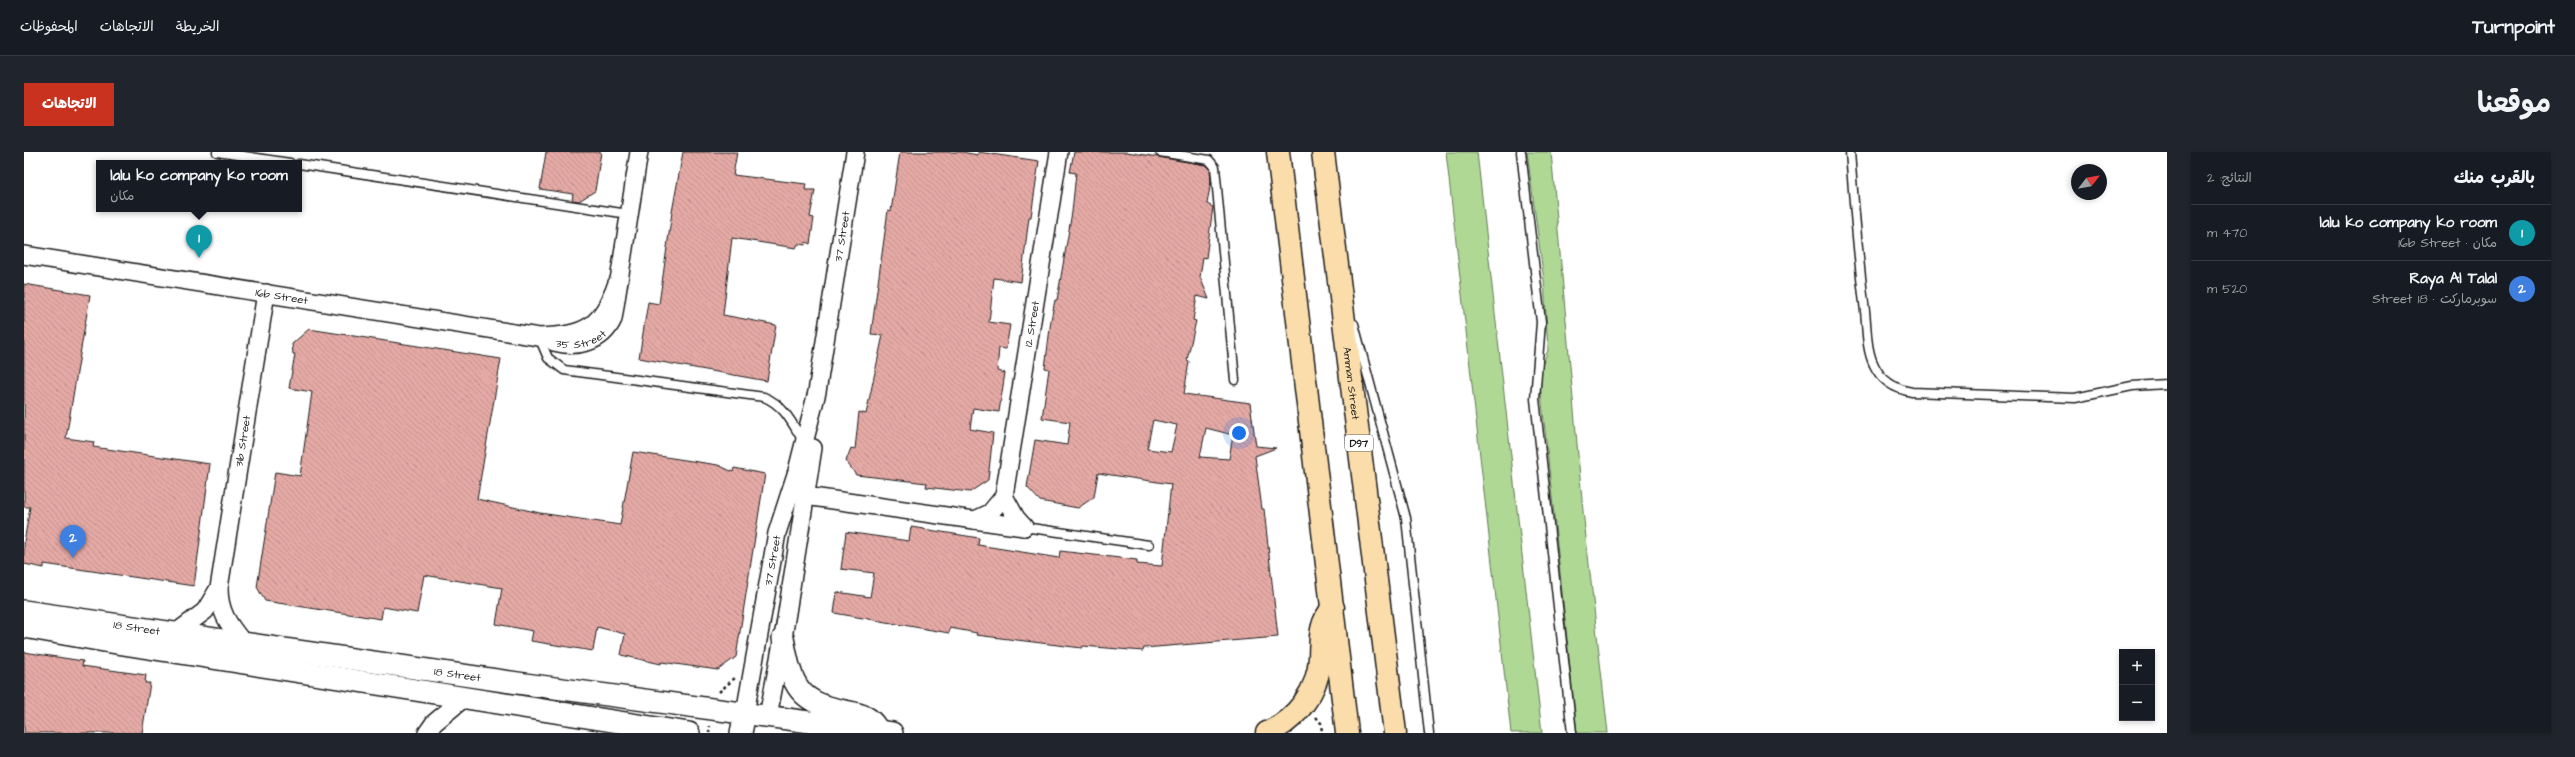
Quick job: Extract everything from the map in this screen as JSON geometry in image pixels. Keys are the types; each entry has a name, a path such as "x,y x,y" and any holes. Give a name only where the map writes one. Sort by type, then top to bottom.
{"main road":[{"path":"1278,152 1347,733"},
{"name":"Amman Street","path":"1323,152 1395,733"},
{"path":"1267,733 1279,727 1296,713 1311,693 1319,670 1321,628 1333,608"}],"street":[{"name":"35 Street","path":"539,337 573,333 593,324 609,306 618,283 639,152"},
{"name":"37 Street","path":"741,733 777,533 817,392 855,152"},
{"name":"12 Street","path":"1004,496 1058,152"},
{"name":"16b Street","path":"24,255 539,337"},
{"name":"31b Street","path":"242,641 224,618 219,598 219,588 266,293"},
{"name":"37 Street","path":"767,725 783,638 816,427 817,392"},
{"path":"805,496 1024,527"},
{"path":"975,520 990,513 1004,496 1016,518 1024,527"},
{"name":"31b Street","path":"177,632 205,611 219,588"},
{"name":"18 Street","path":"26,625 177,632 524,684 745,713 767,725 885,732"},
{"name":"18 Street","path":"26,625 464,698 689,733"},
{"path":"783,638 790,671 795,683 805,697 823,707 865,716 885,732"},
{"path":"427,733 434,722 464,698"}],"lane":[{"path":"217,152 270,160"},
{"path":"1160,152 1209,160 1215,167 1235,380"},
{"path":"1522,152 1541,322 1535,399 1572,733"},
{"path":"1850,152 1859,263 1871,357 1878,372 1889,383 1912,392 2075,398 2132,386 2167,384"},
{"path":"302,164 628,214"},
{"path":"1336,263 1406,518 1429,733"},
{"path":"539,337 548,358 564,370 764,397 772,400 785,412 803,442"},
{"path":"1024,527 1149,545"}],"green space":[{"path":"1446,152 1477,152 1542,733 1511,733"},
{"path":"1527,152 1551,152 1583,511 1608,733 1577,733 1539,374 1548,350 1544,281"}],"building":[{"path":"546,152 601,152 595,191 579,201 572,200 573,194 540,189"},
{"path":"683,152 737,152 733,175 806,184 805,190 815,190 810,217 814,218 810,244 806,242 805,245 798,244 796,248 732,238 723,315 776,325 767,381 639,358 648,302 659,304 672,212"},
{"path":"900,152 962,152 978,155 978,152 1039,161 1031,217 1029,217 1021,282 994,278 989,322 1010,325 1006,349 999,348 997,371 1005,373 999,412 973,408 970,429 993,433 988,480 970,492 926,487 927,483 856,475 846,461 851,448 855,449 859,412 866,414 883,335 871,334 888,210 891,211"},
{"path":"1074,152 1127,152 1206,165 1210,169 1211,181 1207,204 1213,207 1206,258 1203,257 1200,277 1209,299 1197,296 1193,320 1196,321 1187,360 1189,361 1184,394 1250,403 1256,446 1276,448 1255,456 1262,509 1264,509 1278,637 1144,648 1143,651 1083,646 1082,648 976,635 977,633 950,628 949,633 834,613 837,592 870,597 874,573 841,569 846,532 909,541 911,527 979,538 978,545 1059,558 1060,551 1137,560 1137,564 1162,566 1171,484 1098,473 1094,497 1078,508 1040,501 1027,487 1035,440 1067,445 1070,422 1042,418 1049,369 1045,368 1051,320 1055,300 1057,300 1072,212 1076,173 1070,172","holes":["1153,420 1177,425 1171,452 1147,449","1206,428 1233,435 1229,459 1200,457"]},
{"path":"24,284 90,295 66,438 94,442 93,447 210,464 194,586 44,564 44,568 24,564 24,542 30,507 24,507"},
{"path":"309,329 501,359 477,499 540,513 620,525 633,452 718,465 733,472 734,468 765,474 736,657 718,670 661,662 661,664 621,655 625,634 597,627 593,651 531,641 533,631 496,624 502,588 424,575 417,613 383,607 381,619 265,601 257,587 275,472 300,476 312,392 289,388 295,354 293,354 292,344"},
{"path":"24,652 83,661 82,666 146,675 145,683 150,683 142,733 24,733"}],"place":[{"name":"lalu ko company ko room","path":"199,258"},
{"name":"Raya Al Talal","path":"73,558"}]}
